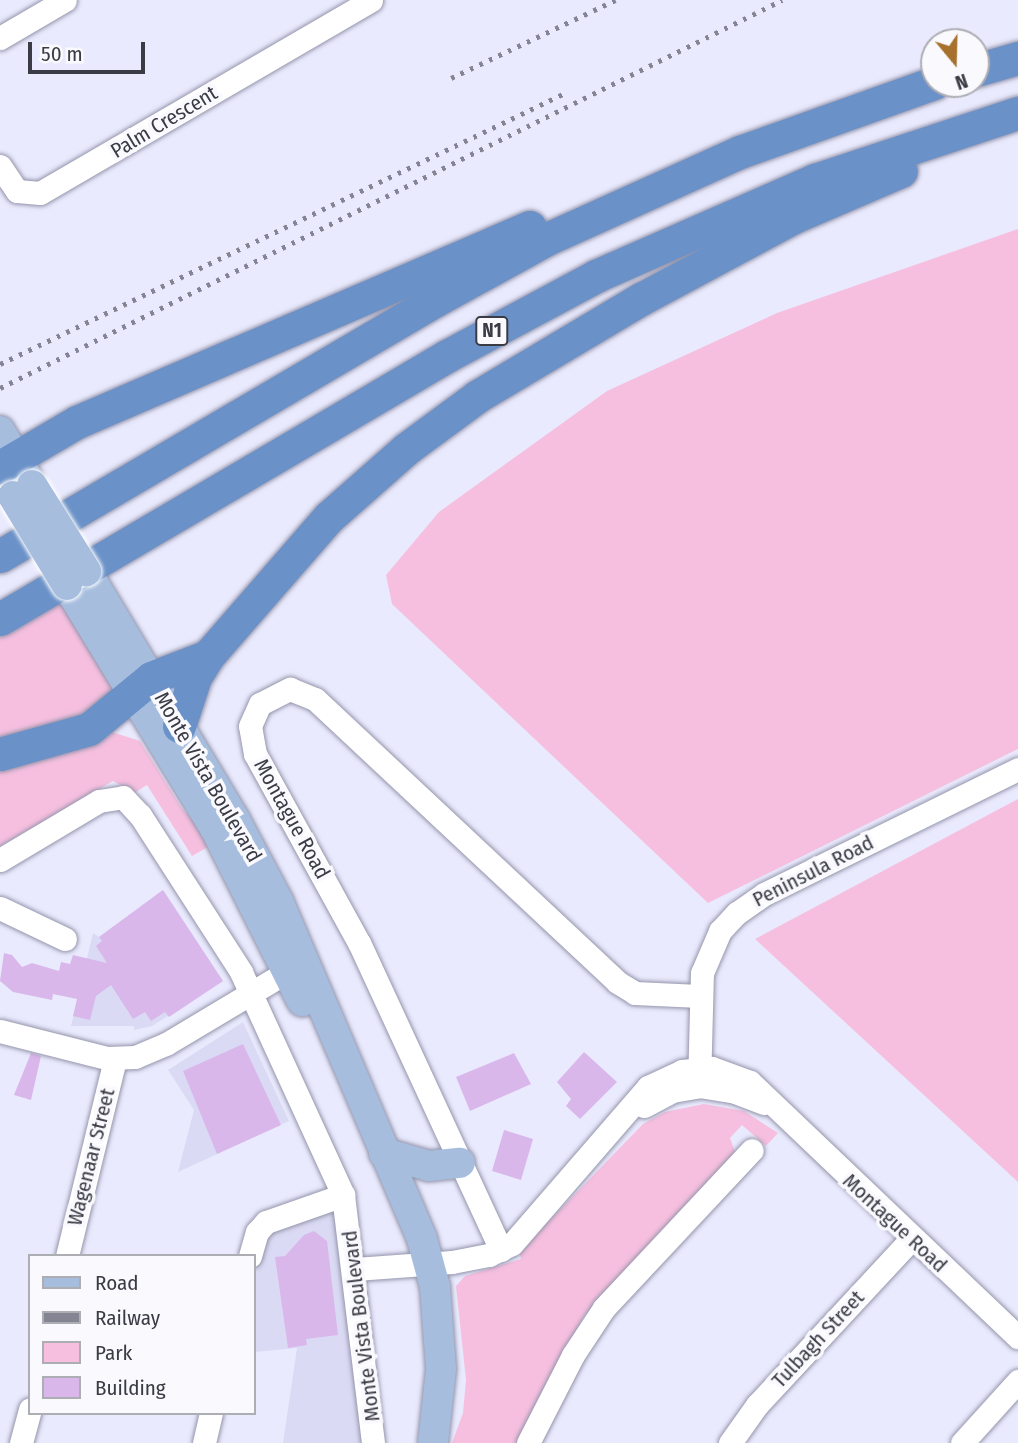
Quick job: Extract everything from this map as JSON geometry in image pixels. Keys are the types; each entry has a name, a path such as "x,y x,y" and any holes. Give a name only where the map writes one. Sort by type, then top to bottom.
{"highway":[{"path":"990,66 1018,58"},
{"path":"10,468 77,422 686,159 920,88"},
{"name":"N1","path":"0,619 447,356 583,282 808,183 1018,113"},
{"path":"0,556 497,265 649,191 813,122"},
{"path":"179,726 195,677 208,656 329,517 406,449 478,396 641,299 786,221 941,154 1018,127"},
{"path":"0,754 89,730 111,715 141,686 208,656"}],"main road":[{"name":"Monte Vista Boulevard","path":"10,468 141,686 339,1072 369,1114"},
{"name":"Monte Vista Boulevard","path":"141,686 179,726 235,820 296,937 430,1264 441,1369 433,1443"},
{"path":"384,1153 429,1166 460,1163"}],"street":[{"path":"0,38 65,0"},
{"name":"Palm Crescent","path":"0,166 17,191 40,193 371,0"},
{"name":"Montague Road","path":"501,1250 359,943 255,754 250,726 260,704 271,695 301,690 315,699 625,988 649,995 699,996"},
{"name":"Peninsula Road","path":"699,1077 699,996 707,957 737,913 764,894 1018,769"},
{"name":"Monte Vista Boulevard","path":"0,860 107,797 123,797 253,992 343,1195 355,1269 373,1443"},
{"path":"0,908 65,939"},
{"path":"0,1031 115,1059 156,1049 288,971 295,958 296,937"},
{"name":"Wagenaar Street","path":"67,1254 115,1059"},
{"name":"Montague Road","path":"699,1077 724,1070 750,1082 911,1239 1018,1337"},
{"path":"355,1269 430,1264 501,1250 523,1233 615,1126 662,1096 699,1077"},
{"path":"528,1443 573,1355 604,1308 752,1150"},
{"path":"251,1254 257,1232 266,1222 343,1195"},
{"name":"Tulbagh Street","path":"730,1443 757,1405 911,1239"},
{"path":"962,1443 1018,1381"},
{"path":"21,1443 28,1415"},
{"path":"204,1443 211,1415"}],"shaded area":[{"path":"163,890 223,981 152,1026 134,1030 134,1026 71,1026 93,933 99,937"},
{"path":"243,1022 289,1121 178,1172 194,1110 168,1070"},
{"path":"343,1196 371,1443 283,1443 297,1348 256,1352 257,1232"}],"green space":[{"path":"1018,229 1018,749 708,903 392,604 386,575 439,512 607,391 777,313"},
{"path":"61,601 116,693 114,705 0,747 0,637"},
{"path":"112,732 140,741 181,807 213,844 192,856 147,785 134,793 113,781 0,846 0,763"},
{"path":"1018,799 1018,1182 755,939"},
{"path":"704,1104 744,1111 778,1133 766,1146 742,1125 730,1138 735,1152 584,1316 517,1443 452,1443 463,1413 466,1380 456,1286 465,1276 521,1259 519,1252 643,1124 665,1112"}],"building":[{"path":"163,890 223,981 169,1017 165,1012 151,1021 145,1012 133,1019 111,985 96,996 90,1020 73,1016 77,999 53,994 52,1000 13,992 0,981 4,953 12,955 22,967 32,963 59,971 61,962 70,964 73,955 107,963 96,946 102,941 99,937"},
{"path":"243,1044 281,1125 217,1154 183,1071"},
{"path":"584,1052 617,1082 580,1119 566,1106 571,1099 557,1082"},
{"path":"31,1053 41,1056 31,1100 14,1095"},
{"path":"514,1053 531,1084 470,1111 456,1077"},
{"path":"504,1130 533,1139 521,1180 492,1171"},
{"path":"314,1231 327,1241 338,1335 306,1339 307,1345 288,1348 275,1257 285,1256 304,1235"}],"railway":[{"path":"451,78 615,0"},
{"path":"0,388 782,0"},
{"path":"0,364 565,93"}]}
